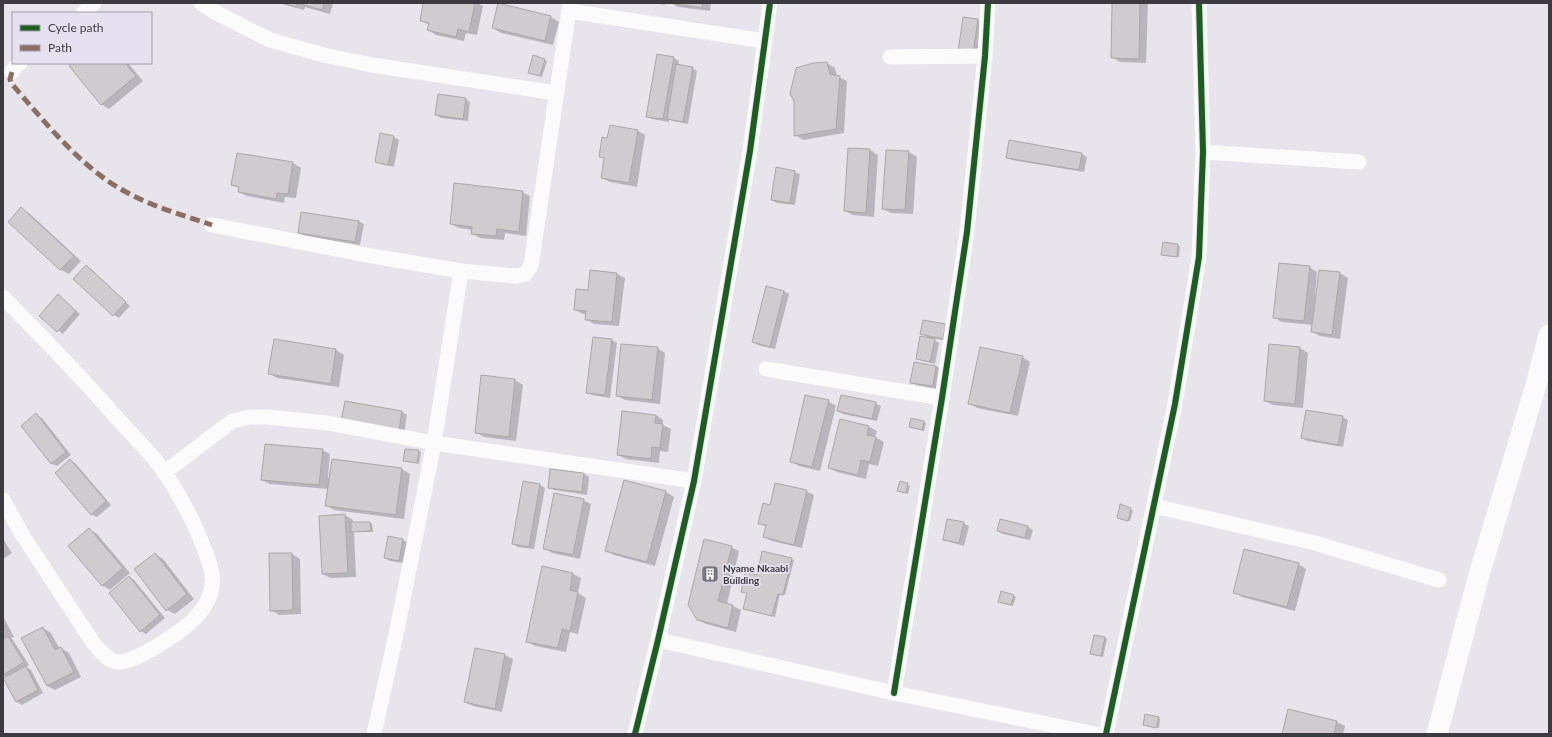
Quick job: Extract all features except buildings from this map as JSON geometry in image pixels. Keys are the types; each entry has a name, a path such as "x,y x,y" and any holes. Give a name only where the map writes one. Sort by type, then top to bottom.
{"street":[{"path":"84,12 94,3"},
{"path":"201,3 213,11 270,40 324,55 372,65 556,93"},
{"path":"635,734 694,481 748,167 770,3"},
{"path":"894,693 942,398 967,232 985,56 988,3"},
{"path":"1106,734 1175,404 1199,256 1202,152 1200,3"},
{"path":"212,225 367,255 461,271 516,276 524,274 531,266 570,7 765,41"},
{"path":"890,57 985,56"},
{"path":"1202,152 1359,162"},
{"path":"374,734 397,630 434,443 461,271"},
{"path":"3,297 79,374 164,472 189,516 210,566 212,586 205,607 194,620 178,633 143,654 120,662 108,658 94,644 23,536 3,500"},
{"path":"1437,734 1479,575 1534,393 1549,335"},
{"path":"766,369 942,398"},
{"path":"164,472 232,421 249,417 267,417 328,423 434,443 694,481"},
{"path":"1154,506 1315,543 1439,580"},
{"path":"658,640 894,693 1096,734"}],"marked path":[{"path":"12,72 10,79 11,83 64,143 94,170 110,182 136,197 212,225"}],"cycle path":[{"path":"635,734 694,481 750,151 770,3"},
{"path":"894,693 942,398 967,232 985,56 988,3"},
{"path":"1106,734 1175,404 1199,257 1203,152 1199,3"}],"place":[{"name":"Nyame Nkaabi Building","path":"710,574"}]}
